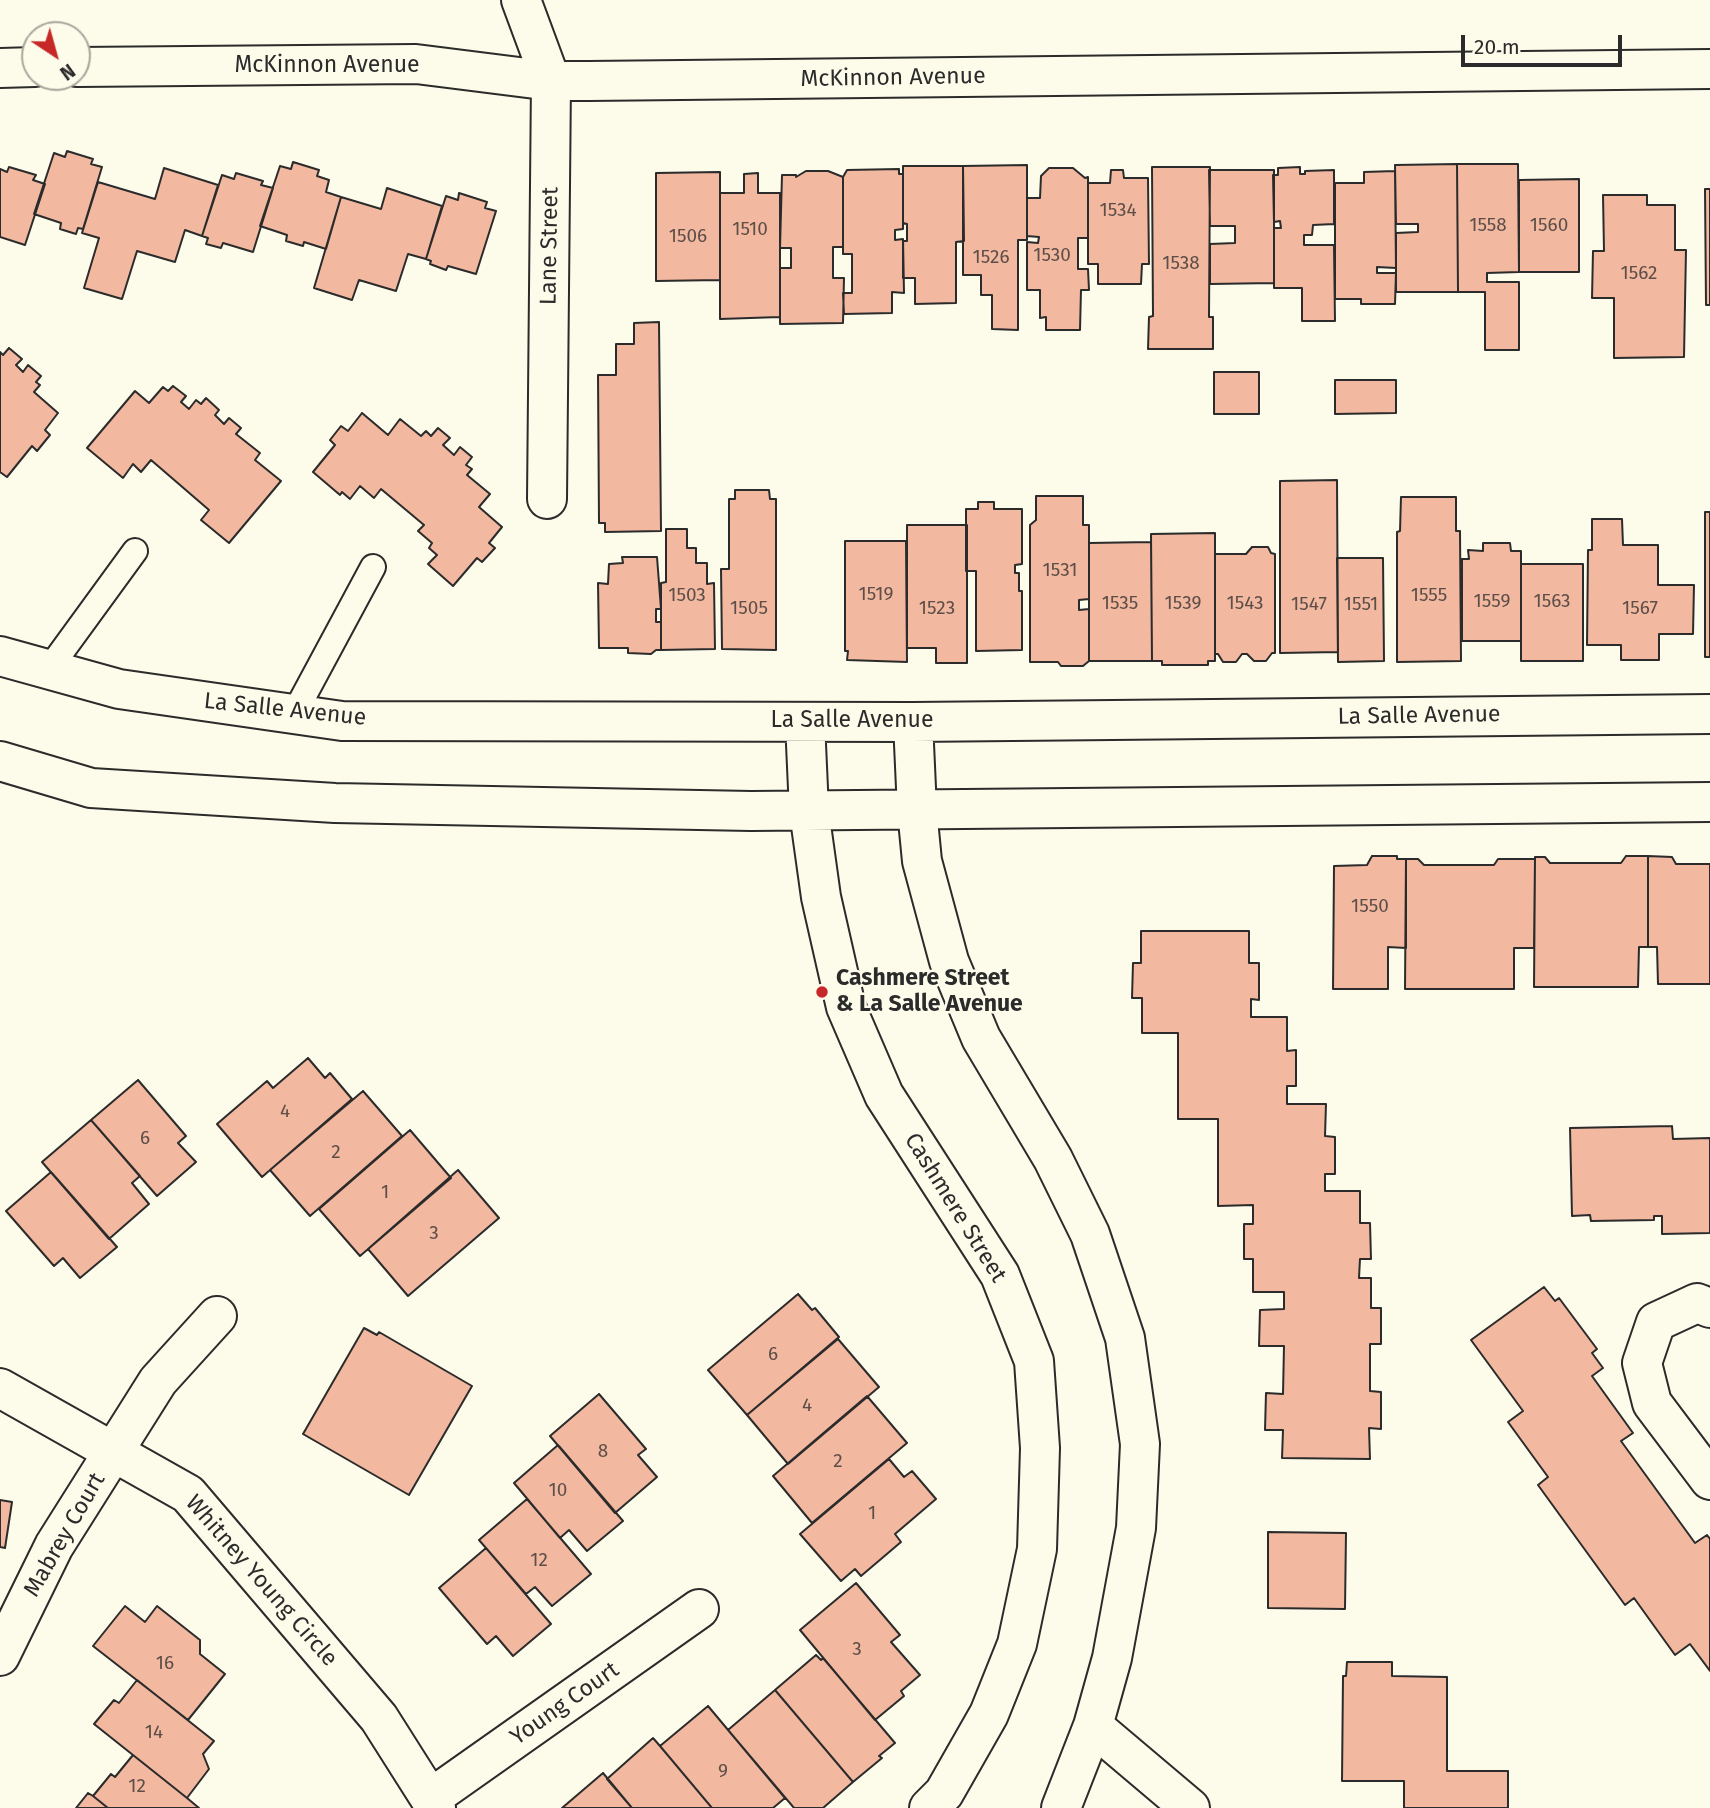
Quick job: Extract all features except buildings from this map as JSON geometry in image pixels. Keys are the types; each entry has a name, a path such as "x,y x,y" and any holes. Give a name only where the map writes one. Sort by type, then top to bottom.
{"street":[{"name":"Lane Street","path":"521,0 551,81 547,499"},
{"name":"McKinnon Avenue","path":"91,67 416,64 551,81 1710,69"},
{"path":"0,68 21,67"},
{"name":"La Salle Avenue","path":"0,656 119,689 342,720 913,722 1710,713"},
{"name":"Cashmere Street","path":"805,722 808,811 821,897 846,1007 884,1095 1000,1275 1034,1361 1040,1448 1037,1549 1017,1644 989,1714 944,1793 929,1808"},
{"path":"913,722 922,861 948,961 981,1038 1052,1159 1090,1234 1125,1338 1140,1444 1136,1528 1112,1658 1093,1726 1061,1808"},
{"path":"0,761 91,788 321,803 808,811 1710,802"},
{"path":"1710,1308 1697,1303 1656,1322 1642,1363 1652,1403 1710,1480"},
{"name":"Mabrey Court","path":"0,1656 54,1546 158,1381 217,1316"},
{"name":"Whitney Young Circle","path":"0,1388 188,1494 379,1718 433,1803"},
{"name":"Young Court","path":"433,1803 699,1609"},
{"path":"1093,1726 1190,1808"}],"lane":[{"path":"49,670 135,551"},
{"path":"294,714 373,568"}],"place":[{"name":"Cashmere Street & La Salle Avenue","path":"822,992"}]}
